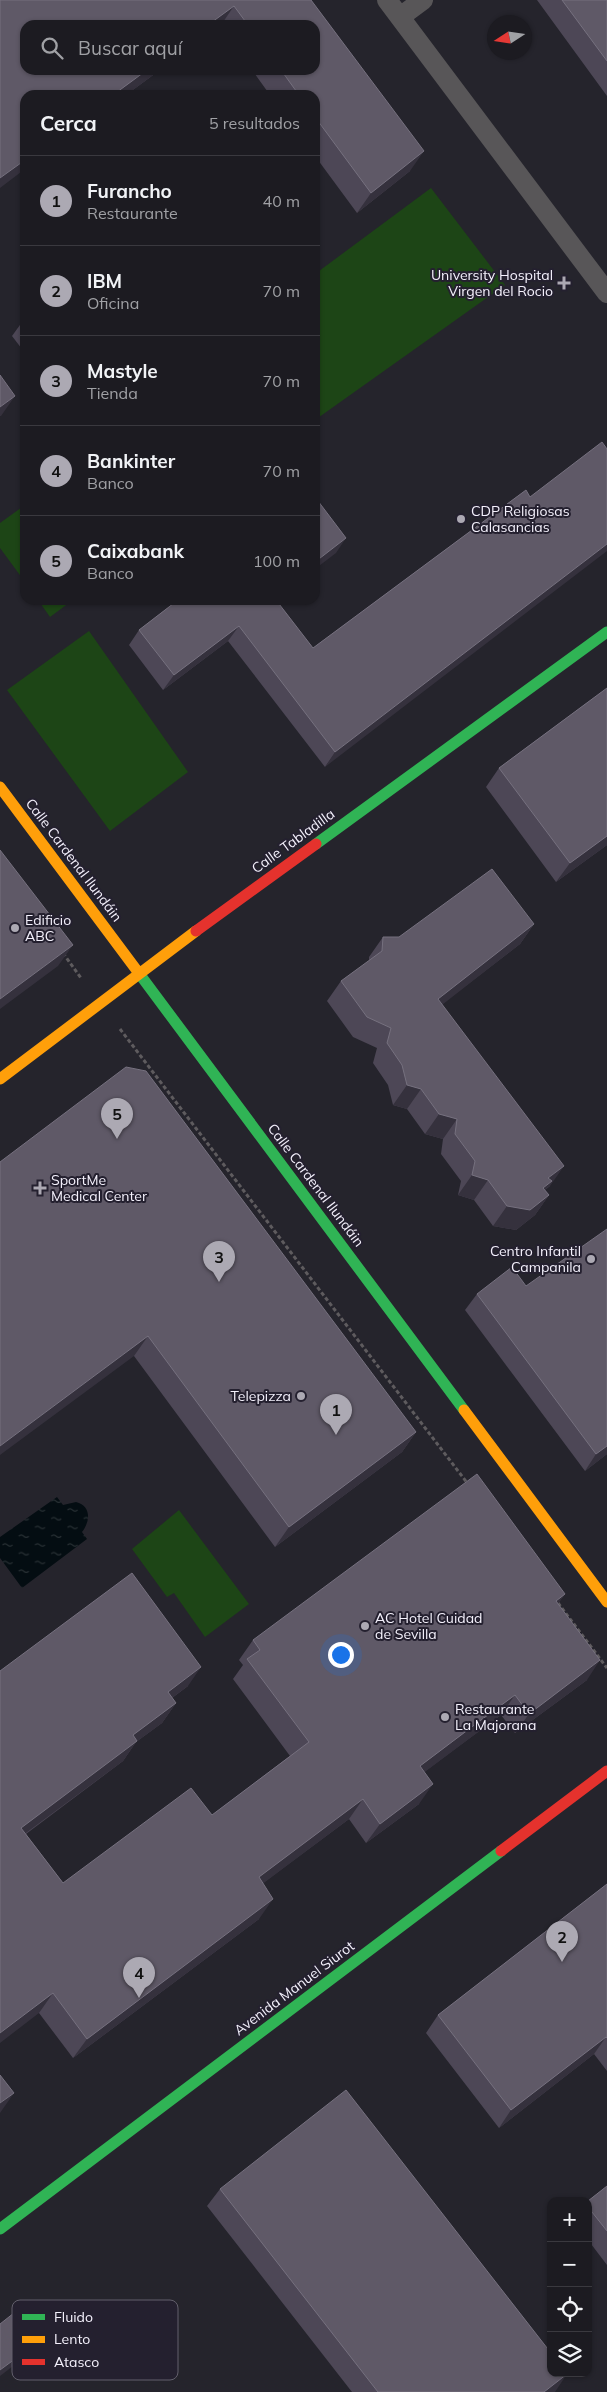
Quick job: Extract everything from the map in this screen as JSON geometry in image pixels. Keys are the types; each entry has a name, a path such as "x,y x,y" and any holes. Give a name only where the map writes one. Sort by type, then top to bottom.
{"main road":[{"name":"Calle Tabladilla","path":"0,1078 196,931 607,633"},
{"name":"Calle Cardenal Ilundáin","path":"0,787 607,1602"},
{"name":"Avenida Manuel Siurot","path":"0,2229 607,1771"}],"lane":[{"path":"387,0 607,293"},
{"path":"400,17 423,0"}],"path":[{"path":"57,945 87,985"},
{"path":"115,1023 469,1485"},
{"path":"553,1597 607,1668"}],"green space":[{"path":"431,188 505,285 320,416 320,270"},
{"path":"20,509 20,575 0,548 0,523"},
{"path":"42,605 66,605 50,617"},
{"path":"89,631 188,772 110,831 7,690"},
{"path":"179,1510 249,1604 205,1637 174,1593 167,1597 132,1549"}],"water":[{"path":"57,1497 63,1505 76,1502 85,1507 88,1519 82,1532 87,1539 22,1588 0,1558 0,1537"}],"building":[{"path":"0,0 311,0 424,151 371,193 320,124 320,90 295,90 285,75 320,75 320,20 244,20 234,6 215,20 20,20 20,75 140,75 120,90 20,90 20,164 0,178"},
{"path":"562,0 607,0 607,61"},
{"path":"0,375 15,396 0,407"},
{"path":"602,442 607,449 607,544 335,752 239,626 174,675 139,630 172,605 280,605 313,648 526,490 530,497"},
{"path":"320,504 346,538 320,558"},
{"path":"607,688 607,836 570,863 499,768"},
{"path":"0,850 73,945 0,999"},
{"path":"492,869 534,924 438,999 564,1166 548,1178 552,1181 543,1188 549,1195 530,1210 507,1206 488,1180 472,1175 475,1161 455,1134 457,1119 439,1114 421,1089 407,1085 402,1065 387,1043 391,1028 367,1017 341,981 382,951 383,937 399,937"},
{"path":"126,1067 146,1071 416,1432 289,1527 148,1336 0,1446 0,1162"},
{"path":"607,1229 607,1446 596,1454 477,1294 512,1267 526,1286"},
{"path":"477,1474 565,1594 556,1601 600,1660 529,1714 515,1695 477,1723 420,1766 433,1784 380,1824 363,1799 259,1877 273,1899 87,2039 53,1993 0,2033 0,1671 132,1573 201,1667 168,1692 176,1703 133,1735 137,1741 21,1828 63,1883 191,1788 212,1815 309,1742 247,1659 260,1650 253,1640"},
{"path":"607,1884 607,2038 511,2110 438,2015"},
{"path":"0,2075 14,2093 0,2103"},
{"path":"346,2090 547,2348 547,2377 563,2377 544,2392 378,2392 220,2189"},
{"path":"607,2186 607,2231 592,2212 592,2198"},
{"path":"12,2315 12,2361 0,2370 0,2324"}],"traffic: fast":[{"path":"316,844 607,632"},
{"path":"138,972 464,1410"},
{"path":"0,2229 501,1851"}],"traffic: slow":[{"path":"0,787 138,972"},
{"path":"0,1079 196,931"},
{"path":"464,1410 607,1602"}],"traffic: jam":[{"path":"196,931 316,844"},
{"path":"501,1851 607,1771"}],"place":[{"name":"University Hospital Virgen del Rocio","path":"564,283"},
{"name":"CDP Religiosas Calasancias","path":"461,519"},
{"name":"Edificio ABC","path":"15,928"},
{"name":"Caixabank","path":"117,1139"},
{"name":"SportMe Medical Center","path":"40,1188"},
{"name":"Centro Infantil Campanila","path":"591,1259"},
{"name":"Mastyle","path":"219,1282"},
{"name":"Telepizza","path":"301,1396"},
{"name":"Furancho","path":"336,1435"},
{"name":"AC Hotel Cuidad de Sevilla","path":"365,1626"},
{"name":"Restaurante La Majorana","path":"445,1717"},
{"name":"IBM","path":"562,1962"},
{"name":"Bankinter","path":"139,1998"}]}
